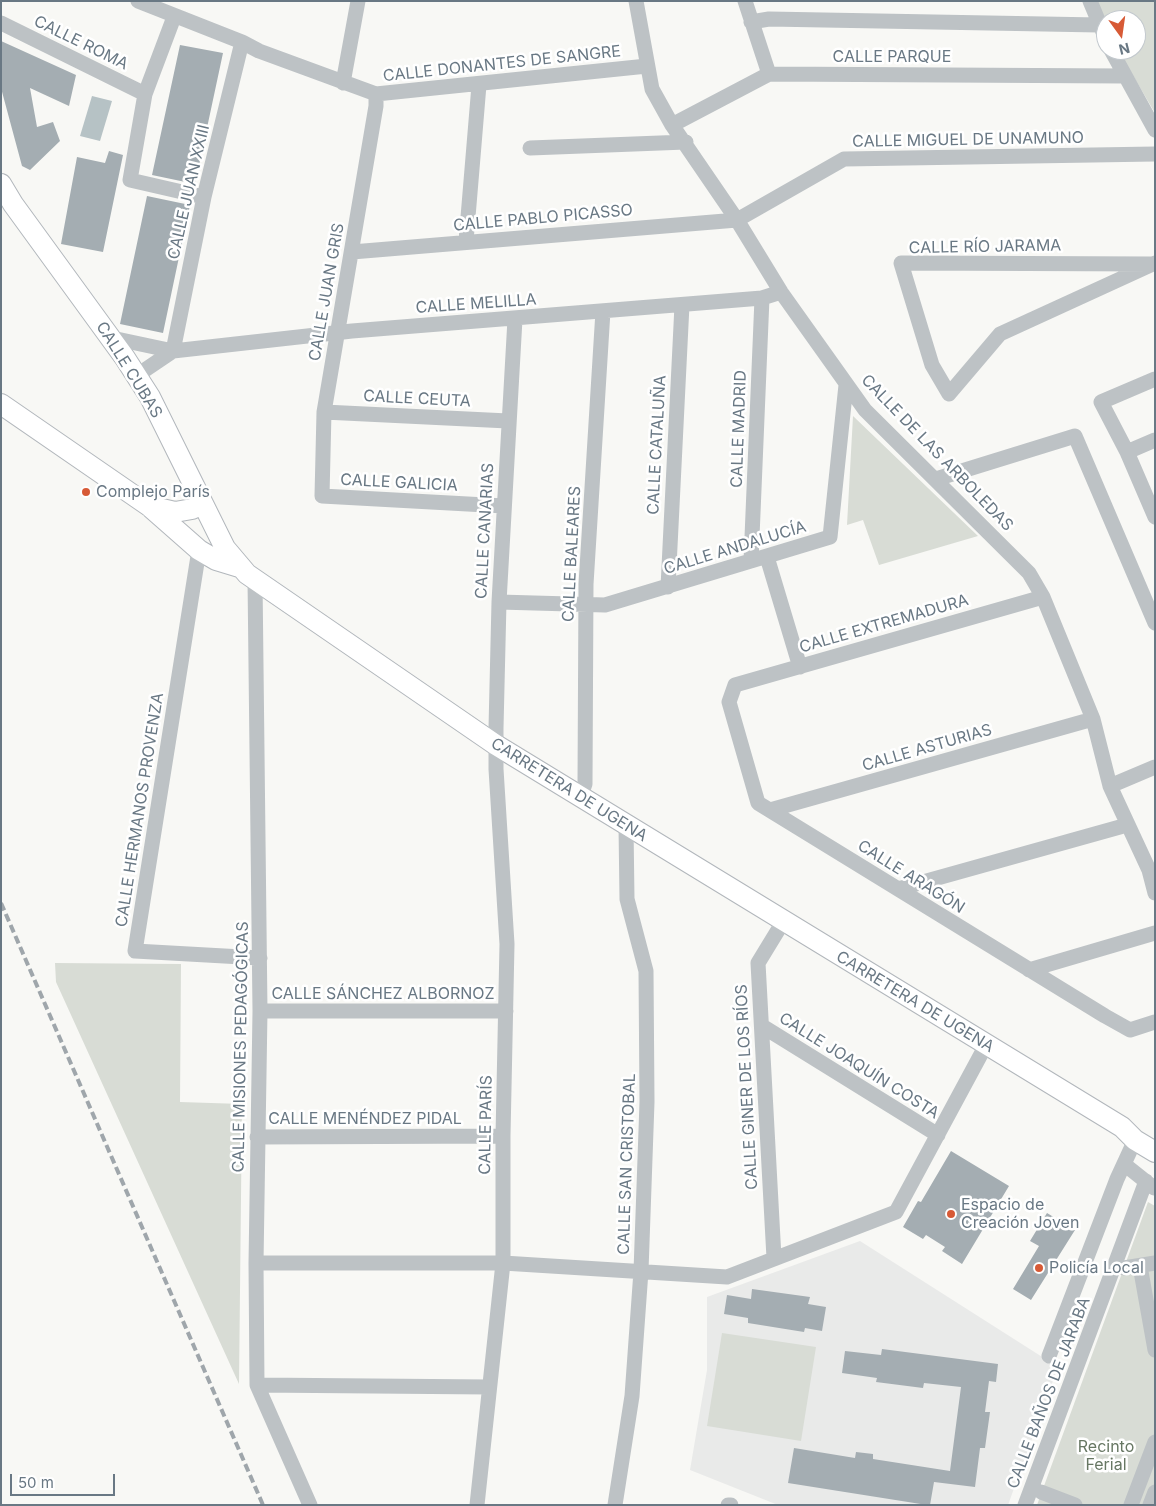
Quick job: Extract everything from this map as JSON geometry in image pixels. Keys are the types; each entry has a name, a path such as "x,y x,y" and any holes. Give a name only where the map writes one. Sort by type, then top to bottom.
{"main road":[{"name":"CALLE CUBAS","path":"1,184 13,204 112,338 160,417 225,548 247,573"},
{"name":"CARRETERA DE UGENA","path":"1,404 149,506 199,550 216,560 247,573 496,745 783,922 1137,1136 1155,1152"},
{"path":"149,506 175,512 192,509 203,504"}],"street":[{"name":"CALLE DONANTES DE SANGRE","path":"138,1 174,17 207,23 260,52 376,94 647,66"},
{"path":"342,83 358,1"},
{"name":"CALLE DE LAS ARBOLEDAS","path":"636,1 652,89 672,125 686,142 737,220 781,292 865,410 1029,573 1043,597 1093,719 1110,786 1149,870 1155,893"},
{"path":"745,1 768,74"},
{"path":"1090,1 1096,17"},
{"path":"174,17 145,94 130,180 204,197"},
{"path":"751,22 769,19 1096,25"},
{"name":"CALLE ROMA","path":"1,23 145,94"},
{"name":"CALLE JUAN XXIII","path":"173,351 204,197 242,42"},
{"path":"1116,60 1155,130"},
{"name":"CALLE PARQUE","path":"672,125 768,74 1124,76"},
{"path":"466,241 479,84"},
{"name":"CALLE JUAN GRIS","path":"322,496 324,412 376,106 376,94"},
{"path":"530,148 686,142"},
{"name":"CALLE MIGUEL DE UNAMUNO","path":"737,220 844,159 1155,154"},
{"name":"CALLE PABLO PICASSO","path":"352,252 466,241 737,220"},
{"name":"CALLE RÍO JARAMA","path":"901,263 1153,263 1000,334 949,394 932,366 901,263"},
{"name":"CALLE MELILLA","path":"112,338 173,351 337,333 762,298 781,292"},
{"name":"CALLE MADRID","path":"751,561 762,298"},
{"name":"CALLE CATALUÑA","path":"668,587 682,304"},
{"name":"CALLE BALEARES","path":"580,798 586,784 586,606 603,311"},
{"name":"CALLE CANARIAS","path":"496,745 499,602 515,319"},
{"name":"CALLE MELILLA","path":"136,376 173,351"},
{"path":"1153,508 1101,402 1155,379"},
{"name":"CALLE ANDALUCÍA","path":"499,602 586,606 605,605 767,557 830,536 846,385"},
{"name":"CALLE CEUTA","path":"324,412 508,422"},
{"path":"936,479 1075,436 1155,623"},
{"path":"1127,452 1155,440"},
{"name":"CALLE GALICIA","path":"322,496 504,506"},
{"name":"CALLE HERMANOS PROVENZA","path":"199,550 135,951 260,958"},
{"path":"767,557 800,667"},
{"name":"CALLE MISIONES PEDAGÓGICAS","path":"247,573 260,958 256,1263 257,1385 310,1505"},
{"name":"CALLE EXTREMADURA","path":"735,685 1043,597"},
{"name":"CALLE ARAGÓN","path":"735,685 729,702 758,803 1130,1030 1155,1022"},
{"name":"CALLE ASTURIAS","path":"770,810 1093,719"},
{"name":"CALLE PARÍS","path":"477,1505 503,1263 503,1136 507,944 496,745"},
{"path":"1110,786 1155,767"},
{"path":"898,889 1127,825"},
{"name":"CALLE SAN CRISTOBAL","path":"615,1505 632,1396 641,1271 647,1102 646,971 627,899 626,826"},
{"name":"CALLE GINER DE LOS RÍOS","path":"774,1258 758,964 783,922"},
{"path":"1029,970 1155,933"},
{"name":"CALLE SÁNCHEZ ALBORNOZ","path":"260,1011 506,1011"},
{"name":"CALLE JOAQUÍN COSTA","path":"762,1026 938,1135"},
{"path":"256,1263 503,1263 727,1277 896,1212 986,1045"},
{"name":"CALLE MENÉNDEZ PIDAL","path":"257,1137 503,1136"},
{"path":"1049,1356 1124,1164 1137,1136"},
{"name":"CALLE BAÑOS DE JARABA","path":"1025,1505 1152,1184 1124,1164"},
{"path":"1124,1268 1148,1265 1155,1350"},
{"path":"257,1385 489,1387"},
{"path":"1131,1505 1155,1442"},
{"path":"1041,1492 1075,1505"},
{"path":"1150,1505 1155,1492"}],"shaded area":[{"path":"92,96 112,101 100,141 80,136"},
{"path":"860,1241 1058,1367 1008,1505 778,1505 690,1470 707,1370 707,1297"}],"green space":[{"path":"1097,1 1155,1 1155,113 1124,60 1146,60 1146,10 1101,10"},
{"path":"853,416 978,536 879,565 863,520 847,525"},
{"path":"55,963 181,964 180,1102 242,1104 239,1384 56,982"},
{"name":"Recinto Ferial","path":"1148,1202 1155,1206 1155,1505 1037,1505"},
{"path":"722,1333 816,1347 801,1441 707,1426"}],"building":[{"path":"1,41 76,75 69,106 30,88 37,127 53,122 60,141 30,170 22,166 1,88"},
{"path":"180,45 223,53 195,184 152,175"},
{"path":"109,151 123,155 103,252 61,244 77,157 105,163"},
{"path":"147,196 190,205 163,333 120,324"},
{"name":"Espacio de Creación Joven","path":"951,1151 1009,1186 962,1264 942,1251 945,1247 926,1235 923,1239 903,1227 918,1201 921,1202"},
{"name":"Policía Local","path":"1047,1213 1075,1230 1031,1300 1013,1289 1039,1246 1030,1241"},
{"path":"752,1289 810,1297 808,1304 826,1307 822,1331 805,1328 804,1332 748,1323 748,1318 724,1314 727,1295 751,1299"},
{"path":"882,1349 998,1364 996,1382 989,1381 985,1412 990,1412 985,1448 980,1448 975,1487 934,1482 930,1505 927,1505 788,1483 794,1448 855,1458 856,1452 873,1454 873,1459 950,1471 961,1387 924,1383 923,1388 876,1382 877,1378 842,1373 845,1351 881,1355"}],"railway":[{"path":"1,903 263,1505"}],"place":[{"name":"Complejo París","path":"86,492"},
{"name":"Espacio de Creación Joven","path":"951,1214"},
{"name":"Policía Local","path":"1039,1268"}]}
